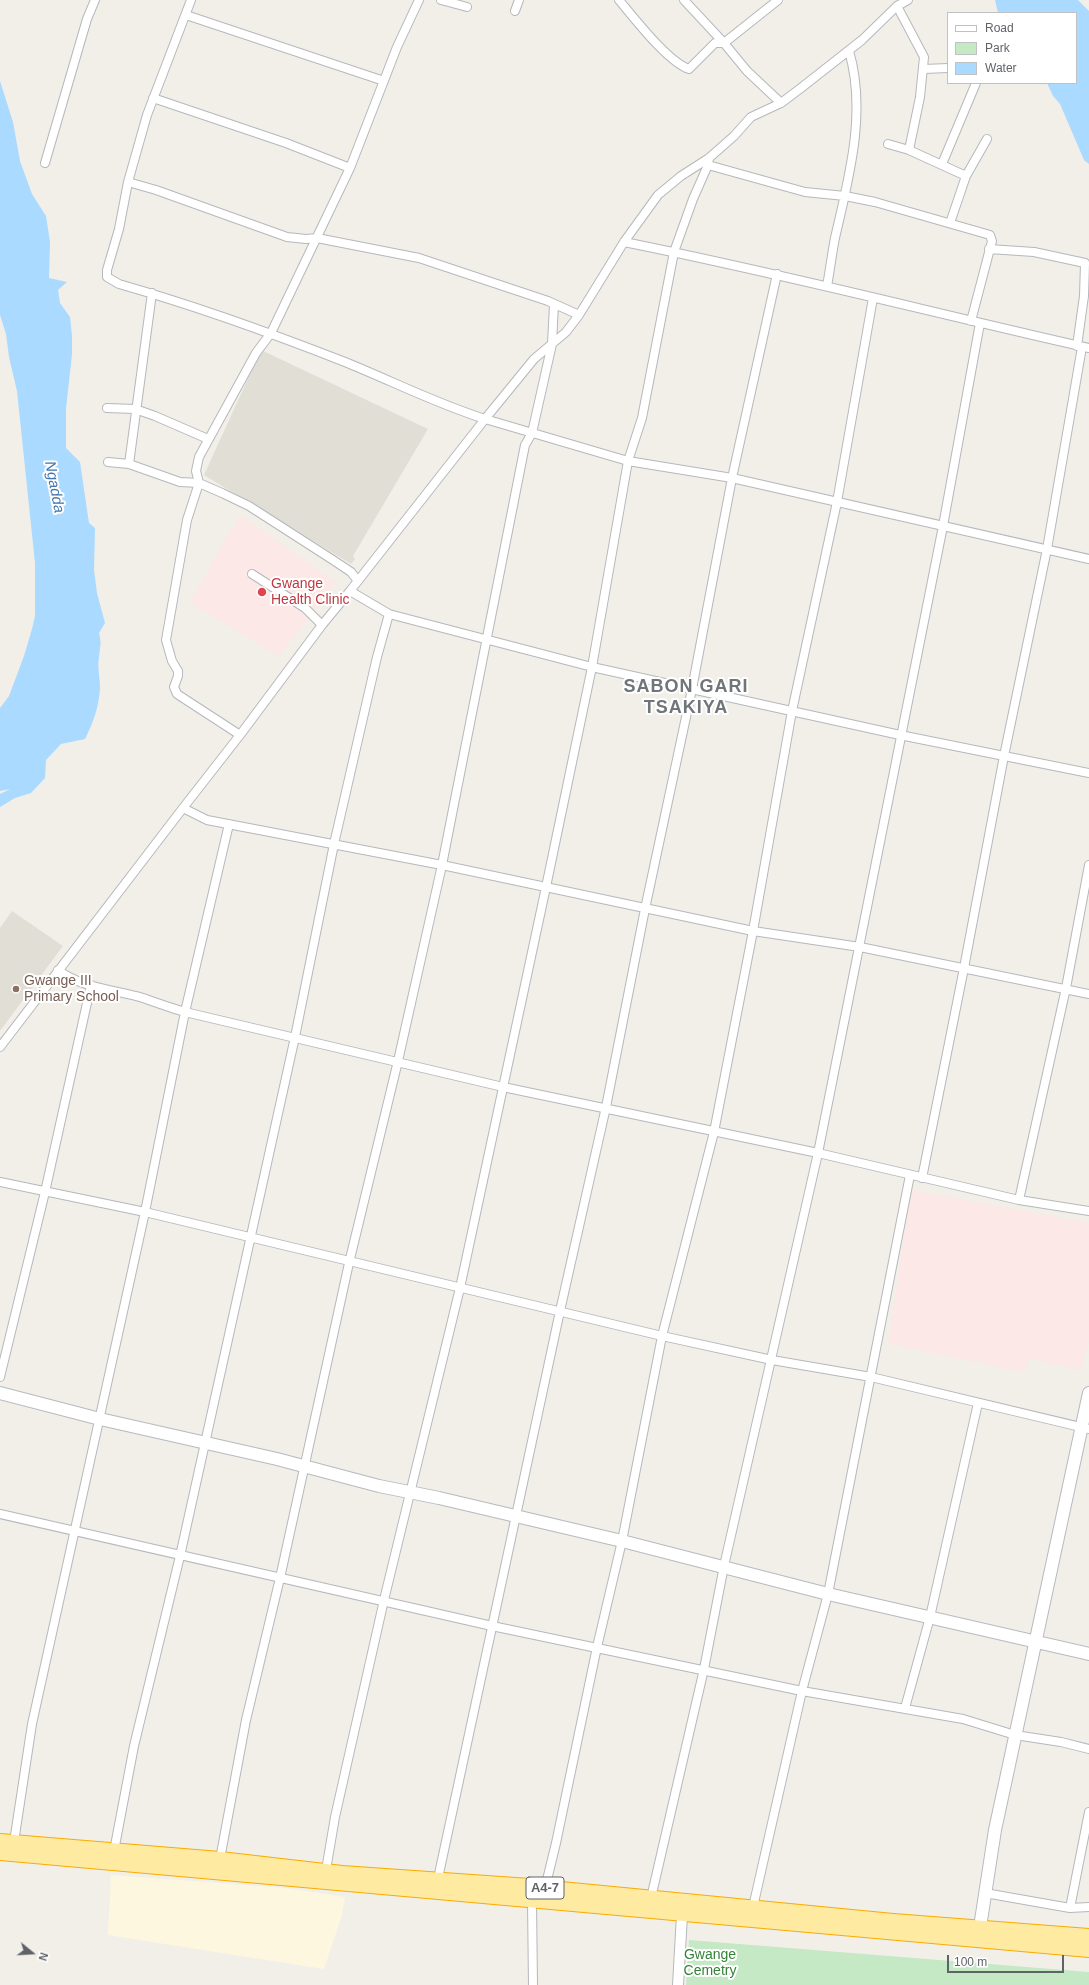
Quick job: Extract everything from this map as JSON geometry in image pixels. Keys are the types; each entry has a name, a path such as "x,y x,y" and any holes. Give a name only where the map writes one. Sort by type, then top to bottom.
{"highway":[{"name":"A4-7","path":"7,1842 220,1859 326,1870 437,1884 532,1901 682,1915 980,1933 1089,1936"},
{"name":"A4-7","path":"0,1853 437,1884 545,1888 894,1921 1089,1950"}],"main road":[{"path":"0,1393 100,1419 206,1442 305,1466 379,1486 411,1492 622,1541 724,1566 828,1594 1089,1654"},
{"path":"980,1933 995,1830 1036,1641 1085,1428 1089,1393"}],"street":[{"path":"45,163 87,19 96,0"},
{"path":"191,0 147,115 128,182 119,229 106,270 106,277 119,284 271,333 346,362 464,412 628,461 732,478 1089,559"},
{"path":"240,734 177,694 174,687 178,676 178,671 167,648 166,640 171,606 187,520 199,484 196,471 199,457 256,353 271,333 317,238 350,168 397,47 419,0"},
{"path":"441,0 467,6"},
{"path":"515,11 519,0"},
{"path":"619,0 644,30 684,67 689,69 715,43 724,42 778,0"},
{"path":"684,0 724,42 747,71 781,103"},
{"path":"0,1047 322,625 485,419 534,359 566,332 579,315 624,242 658,196 680,176 708,161 751,117 781,103 849,50 897,6 908,0"},
{"path":"897,6 924,57 924,69 916,119 909,150"},
{"path":"186,15 384,81"},
{"path":"827,286 854,144 856,117 855,80 849,50"},
{"path":"924,69 947,68"},
{"path":"942,164 976,84"},
{"path":"153,98 286,143 350,168"},
{"path":"950,222 966,176 987,140"},
{"path":"888,144 909,150 966,176"},
{"path":"651,1898 704,1669 724,1566 818,1153 860,947 900,735 943,526 980,292 992,241 990,235 950,222 875,202 845,196 806,192 708,161"},
{"path":"326,1870 335,1817 384,1600 460,1288 592,667 628,461 642,418 674,252 708,161"},
{"path":"128,182 156,190 287,237 306,239 317,238 419,258 554,304 579,315"},
{"path":"624,242 777,274 1083,347"},
{"path":"922,1178 1004,756 1047,549 1083,347 1085,263 1034,252 989,250"},
{"path":"437,1884 560,1311 606,1107 645,909 692,689 732,478 777,274"},
{"path":"129,464 135,409 152,294"},
{"path":"545,1888 556,1843 597,1647 622,1541 662,1336 714,1132 753,931 792,711 837,502 873,298"},
{"path":"220,1859 246,1720 280,1578 349,1263 398,1061 442,865 485,639 525,445 532,433 552,344 554,304"},
{"path":"107,408 135,409 156,416 208,439"},
{"path":"108,462 129,464 180,482 199,484 249,506 351,572 358,581"},
{"path":"252,574 305,608 322,625"},
{"path":"350,591 389,614 592,667 900,735 1089,774"},
{"path":"114,1851 134,1746 206,1442 249,1237 295,1037 334,844 377,657 389,614"},
{"path":"183,808 207,820 442,865 753,931 860,947 1066,988 1089,994"},
{"path":"7,1842 145,1212 184,1012 229,824"},
{"path":"1019,1200 1066,988 1089,865"},
{"path":"58,970 67,977 91,985 143,998 184,1012 398,1061 503,1087 606,1107 714,1132 818,1153 1019,1200 1089,1211"},
{"path":"0,1377 45,1192 91,985"},
{"path":"753,1907 802,1691 828,1594 910,1175"},
{"path":"0,1182 145,1212 349,1263 662,1336 772,1360 871,1377 1085,1428"},
{"path":"905,1708 930,1617 978,1402"},
{"path":"0,1514 75,1530 180,1556 384,1600 492,1626 704,1669 802,1691 963,1719 1015,1735 1061,1742 1089,1749"},
{"path":"1070,1908 1089,1812"},
{"path":"985,1893 1070,1908 1089,1907"},
{"path":"532,1901 533,1985"},
{"path":"678,1985 682,1915"}],"shaded area":[{"path":"261,350 428,429 353,556 355,559 351,564 204,475"},
{"name":"Gwange Health Clinic","path":"241,516 336,582 279,656 190,603 227,536"},
{"name":"Gwange III Primary School","path":"12,911 63,946 0,1031 0,928"},
{"path":"911,1190 1089,1223 1089,1340 1080,1370 1029,1358 1025,1372 888,1344"},
{"path":"111,1875 285,1888 345,1897 342,1915 324,1969 108,1935"}],"green space":[{"name":"Gwange Cemetry","path":"689,1940 1089,1972 1089,1985 686,1985"}],"water":[{"path":"995,0 1078,0 1089,11 1089,164 1084,160 1060,104 1053,96 1047,84 1077,84 1077,12 998,12"},
{"name":"Ngadda","path":"0,81 13,122 20,161 32,194 46,216 50,242 49,278 67,282 58,290 60,303 70,317 72,336 72,354 66,409 66,448 80,462 89,523 95,528 94,570 97,593 105,623 99,633 101,643 98,665 100,688 97,708 85,739 61,744 46,760 45,778 31,793 15,798 0,807 0,794 10,789 0,791 0,708 9,696 32,629 35,616 35,563 17,391 9,357 6,334 0,315"}],"place":[{"name":"Gwange Health Clinic","path":"262,592"},
{"name":"Gwange III Primary School","path":"16,989"}],"district":[{"name":"SABON GARI TSAKIYA","path":"686,697"}]}
